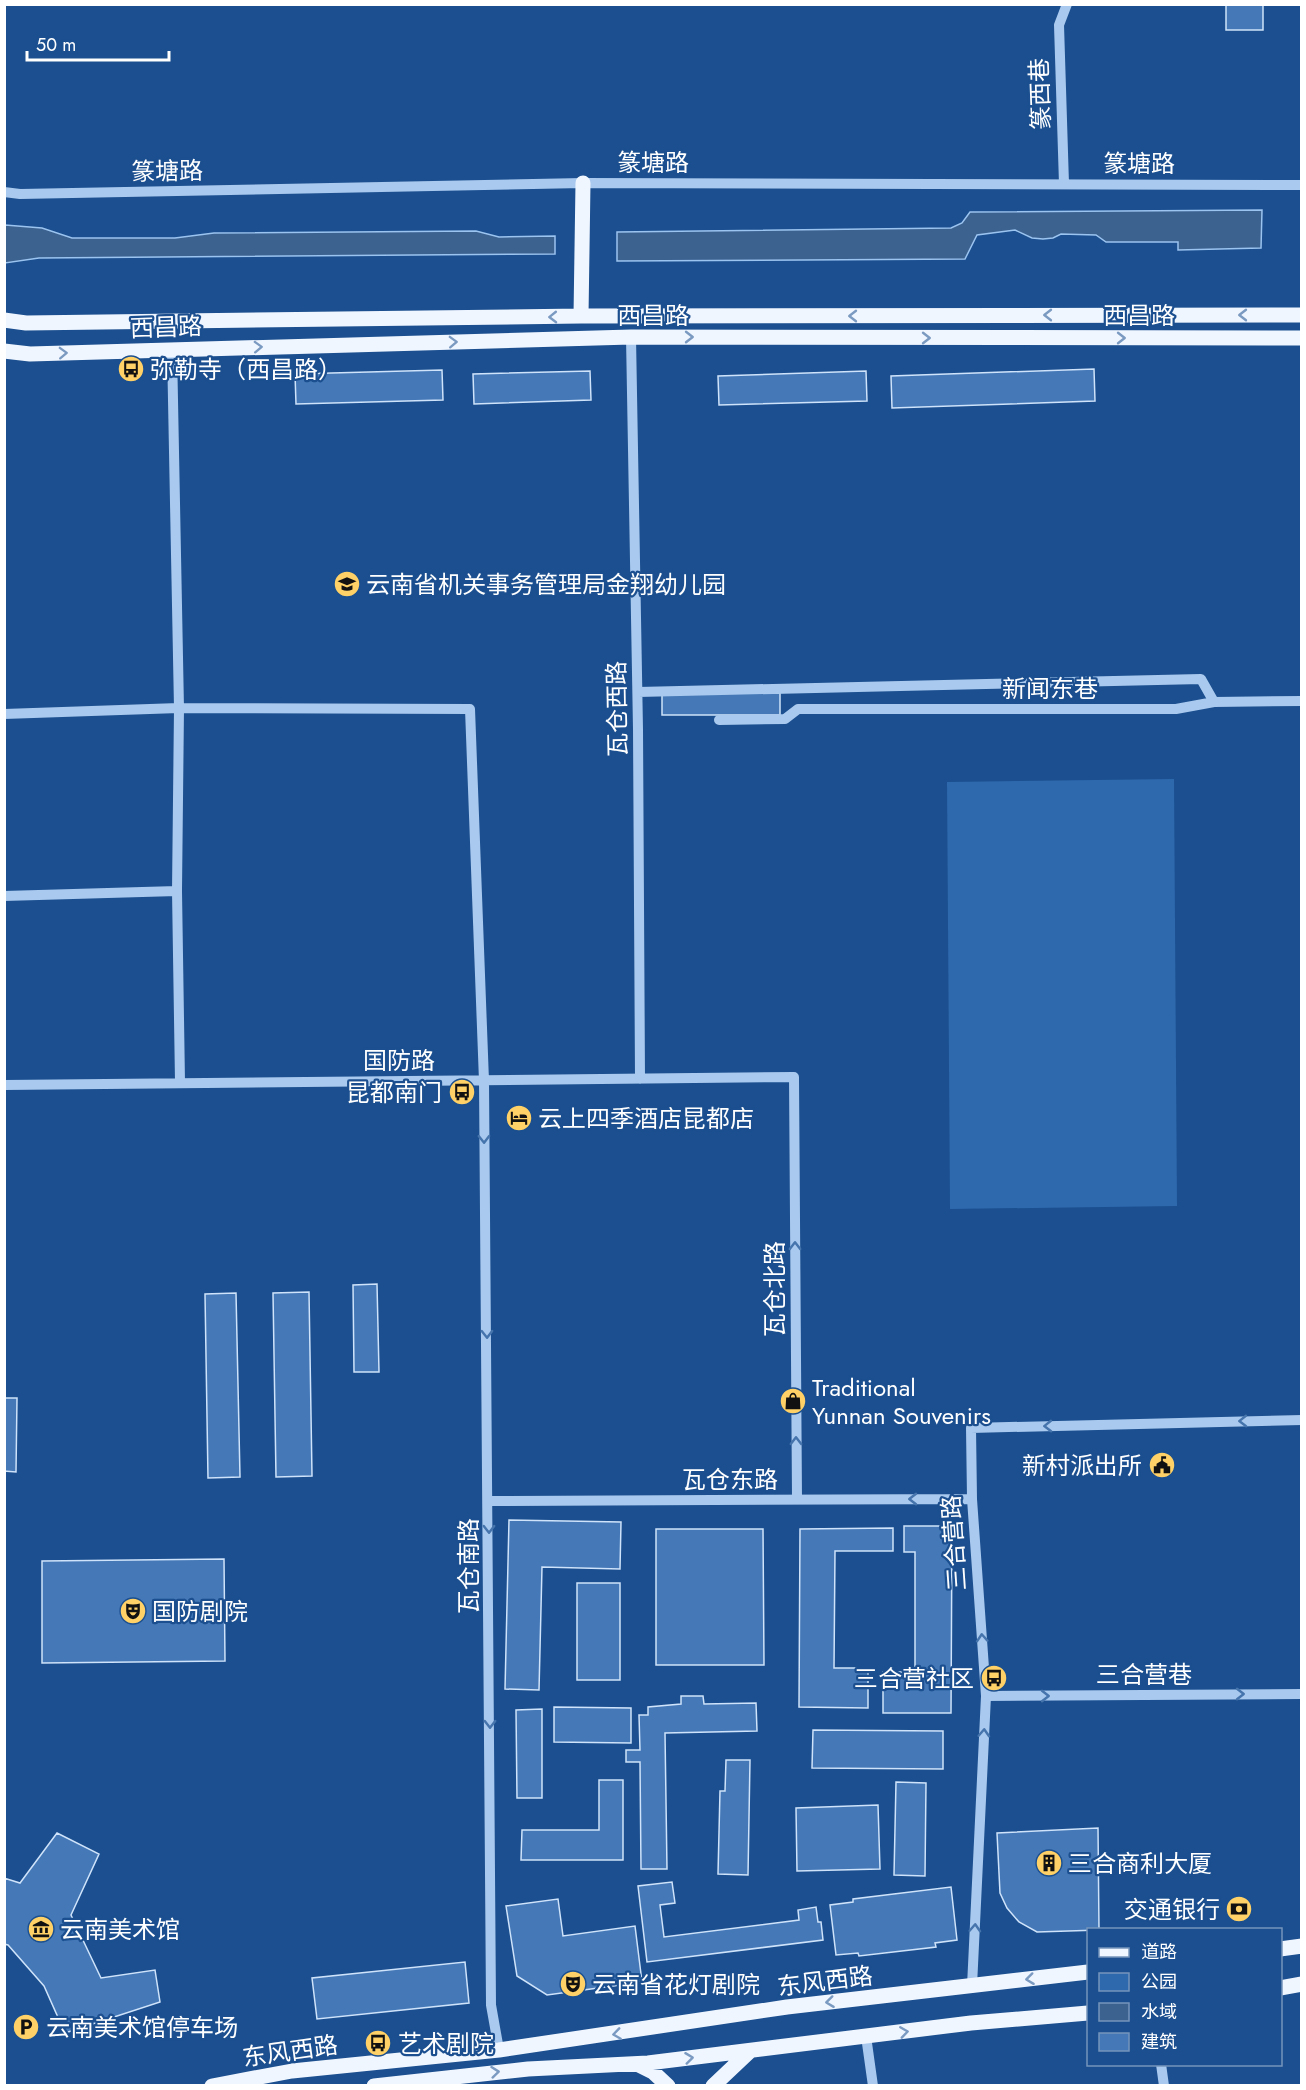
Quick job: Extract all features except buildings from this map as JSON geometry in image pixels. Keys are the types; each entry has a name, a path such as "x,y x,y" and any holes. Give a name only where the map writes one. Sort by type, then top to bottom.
{"main road":[{"path":"581,316 583,183"},
{"name":"西昌路","path":"4,320 26,322 581,316 1302,315"},
{"name":"西昌路","path":"4,351 30,354 631,337 1302,338"},
{"path":"1282,1949 1302,1946"},
{"name":"东风西路","path":"212,2085 292,2071 499,2050 788,2007 1087,1972"},
{"path":"1282,1988 1302,1984"},
{"path":"374,2085 528,2069 634,2064 971,2023 1087,2013"},
{"path":"713,2085 750,2051"},
{"path":"634,2064 653,2072 668,2085"}],"street":[{"name":"篆西巷","path":"1064,184 1059,25 1067,4"},
{"name":"篆塘路","path":"4,192 20,194 232,191 583,183 1302,185"},
{"name":"瓦仓西路","path":"631,337 638,692 640,1079"},
{"path":"172,350 179,708 177,891 180,1082"},
{"path":"638,692 1201,679 1214,702"},
{"name":"新闻东巷","path":"719,720 784,719 798,709 1176,709 1214,702 1302,701"},
{"path":"4,714 179,708"},
{"name":"瓦仓南路","path":"179,708 471,709 484,1081 491,2005 499,2050"},
{"path":"4,896 177,891"},
{"name":"国防路","path":"4,1085 794,1077"},
{"name":"瓦仓北路","path":"794,1077 797,1499"},
{"name":"三合营路","path":"972,1986 986,1696 972,1498 971,1428 1302,1420"},
{"name":"瓦仓东路","path":"488,1501 972,1498"},
{"name":"三合营巷","path":"986,1696 1302,1694"},
{"path":"866,2036 873,2085"},
{"path":"1161,2066 1164,2085"}],"green space":[{"path":"1174,779 1177,1206 950,1209 947,782"}],"water":[{"path":"1262,210 1261,248 1178,250 1178,242 1106,242 1096,235 1061,234 1043,239 1032,238 1015,230 977,235 965,259 617,261 617,232 951,228 962,223 970,212"},
{"path":"5,225 42,228 72,238 175,238 214,233 476,231 499,237 555,236 555,254 39,258 5,263"}],"place":[{"name":"弥勒寺（西昌路）","path":"131,369"},
{"name":"云南省机关事务管理局金翔幼儿园","path":"347,584"},
{"name":"昆都南门","path":"462,1092"},
{"name":"云上四季酒店昆都店","path":"519,1118"},
{"name":"Traditional Yunnan Souvenirs","path":"793,1401"},
{"name":"新村派出所","path":"1162,1465"},
{"name":"国防剧院","path":"133,1611"},
{"name":"三合营社区","path":"994,1678"},
{"name":"三合商利大厦","path":"1049,1863"},
{"name":"交通银行","path":"1239,1909"},
{"name":"云南美术馆","path":"41,1929"},
{"name":"云南省花灯剧院","path":"573,1984"},
{"name":"云南美术馆停车场","path":"26,2027"},
{"name":"艺术剧院","path":"378,2043"}]}
